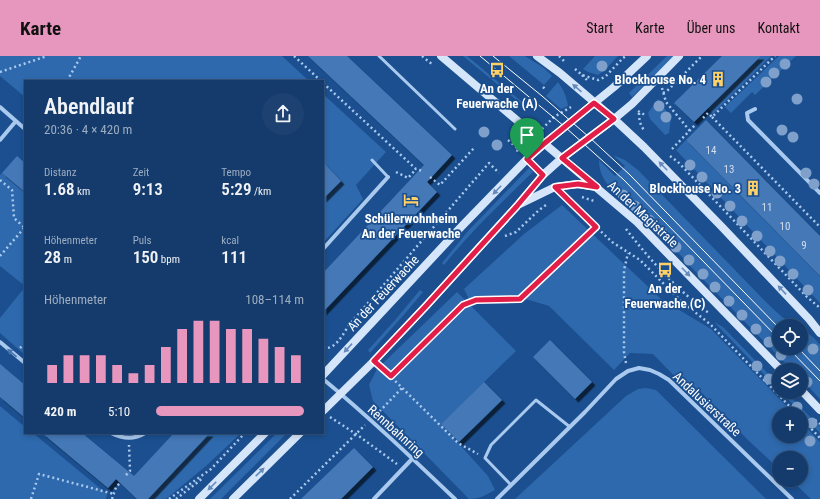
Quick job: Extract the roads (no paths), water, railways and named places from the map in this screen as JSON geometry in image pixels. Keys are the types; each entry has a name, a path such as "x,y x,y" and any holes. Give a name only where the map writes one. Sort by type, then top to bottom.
{"street":[{"name":"An der Magistrale","path":"441,56 637,222 774,363"},
{"path":"537,56 560,73 614,119 644,148 716,221 820,332"},
{"name":"An der Feuerwache","path":"324,374 455,233 527,159 614,87 647,56"},
{"path":"324,410 374,361 426,306 517,206 536,182 562,158 632,104 680,56"},
{"path":"0,107 24,128"},
{"path":"755,109 747,113 748,120 820,193"},
{"path":"0,140 16,121"},
{"path":"324,248 388,177"},
{"path":"517,206 555,187 578,184 597,187"},
{"path":"0,342 24,362"},
{"name":"Andalusierstraße","path":"570,427 616,379 628,371 639,368 650,370 669,380 792,499"},
{"name":"Rennbahnring","path":"324,380 412,458 455,499"},
{"path":"808,397 820,410"},
{"path":"497,499 570,427"},
{"path":"113,434 129,438 143,434"},
{"path":"200,499 264,434"},
{"path":"233,499 299,434"},
{"path":"374,499 412,458"}],"lane":[{"path":"379,56 455,129"},
{"path":"372,160 388,177"},
{"path":"511,485 485,458 491,445 536,400 570,427"}],"tram line":[{"path":"480,56 565,127 624,180 772,332"},
{"path":"493,56 542,96 630,175 772,321"},
{"path":"795,355 820,381"},
{"path":"805,355 820,371"}],"place":[{"name":"An der Feuerwache (A)","path":"497,70"},
{"name":"Blockhouse No. 4","path":"718,79"},
{"name":"Blockhouse No. 3","path":"753,188"},
{"name":"Schülerwohnheim An der Feuerwache","path":"411,200"},
{"name":"An der Feuerwache (C)","path":"665,270"}]}
